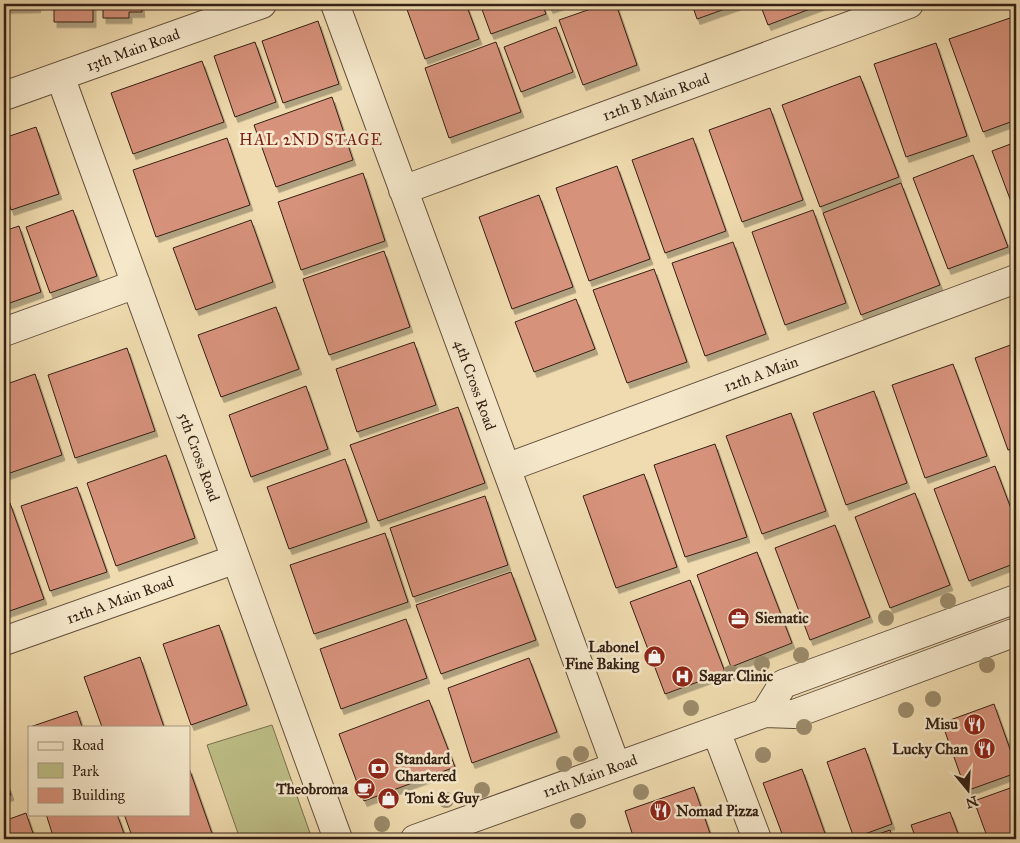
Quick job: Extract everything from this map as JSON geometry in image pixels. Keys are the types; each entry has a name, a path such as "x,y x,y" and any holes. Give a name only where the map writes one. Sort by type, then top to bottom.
{"street":[{"name":"13th Main Road","path":"4,96 262,4"},
{"name":"4th Cross Road","path":"335,4 616,766"},
{"name":"12th B Main Road","path":"403,190 909,4"},
{"name":"5th Cross Road","path":"60,76 338,839"},
{"name":"12th A Main","path":"506,468 1016,279"},
{"path":"4,332 136,284"},
{"name":"12th A Main Road","path":"4,641 236,559"},
{"path":"765,713 783,684 1016,599"},
{"name":"12th Main Road","path":"415,839 765,713 794,714 1016,632"},
{"path":"716,731 757,839"}],"green space":[{"path":"272,725 311,836 303,839 240,839 207,745"}],"building":[{"path":"4,4 37,4 38,7 4,8"},
{"path":"54,4 93,4 93,22 54,22"},
{"path":"103,4 141,4 142,12 129,12 129,18 103,18"},
{"path":"405,4 466,4 479,39 425,59"},
{"path":"480,4 542,4 546,14 491,34"},
{"path":"548,4 562,4 550,8"},
{"path":"605,4 616,4 637,65 583,85 559,20"},
{"path":"692,4 739,4 697,19"},
{"path":"760,4 823,4 768,25"},
{"path":"1010,18 1016,34 1016,120 983,132 949,39"},
{"path":"318,21 339,84 283,103 262,41"},
{"path":"556,27 573,72 521,92 504,47"},
{"path":"255,42 276,102 235,117 214,56"},
{"path":"496,42 521,112 449,138 425,68"},
{"path":"936,43 967,136 906,157 874,64"},
{"path":"202,61 224,122 133,154 111,93"},
{"path":"860,76 899,177 820,207 782,105"},
{"path":"332,97 353,160 276,187 254,125"},
{"path":"770,108 803,200 742,222 709,130"},
{"path":"36,127 59,194 11,210 4,188 4,138"},
{"path":"227,138 250,205 156,237 133,170"},
{"path":"693,138 726,231 665,253 632,160"},
{"path":"1016,142 1016,215 992,151"},
{"path":"973,155 1008,247 948,269 913,178"},
{"path":"617,166 650,259 589,281 556,188"},
{"path":"363,173 385,241 301,270 278,202"},
{"path":"901,183 940,285 861,315 823,213"},
{"path":"539,195 573,287 512,309 479,217"},
{"path":"73,210 97,276 50,293 26,227"},
{"path":"813,210 846,303 785,325 752,232"},
{"path":"251,220 273,282 196,310 173,248"},
{"path":"19,226 41,292 4,305 4,231"},
{"path":"733,242 766,334 705,356 672,263"},
{"path":"384,251 410,327 329,355 303,279"},
{"path":"654,269 687,362 627,383 593,290"},
{"path":"576,299 595,349 534,372 515,322"},
{"path":"276,307 299,369 221,397 198,335"},
{"path":"414,342 436,405 357,432 336,369"},
{"path":"1016,343 1016,447 1008,450 975,358"},
{"path":"127,348 155,431 75,458 48,375"},
{"path":"953,364 987,456 925,478 892,385"},
{"path":"35,374 62,455 7,474 4,464 4,385"},
{"path":"306,386 328,449 251,477 229,415"},
{"path":"874,391 907,483 846,505 813,413"},
{"path":"458,407 485,483 378,521 350,445"},
{"path":"791,413 826,511 762,534 726,436"},
{"path":"715,444 747,537 685,557 654,465"},
{"path":"166,455 195,538 116,566 87,483"},
{"path":"345,459 367,522 289,549 267,487"},
{"path":"995,466 1016,522 1016,563 969,581 934,489"},
{"path":"644,474 677,567 616,588 583,496"},
{"path":"77,487 107,572 50,591 21,506"},
{"path":"915,493 950,585 890,608 855,517"},
{"path":"485,496 508,565 413,597 390,528"},
{"path":"10,503 44,599 4,613 4,505"},
{"path":"835,525 870,617 810,640 775,548"},
{"path":"385,533 408,602 314,634 290,565"},
{"path":"757,552 792,643 731,667 697,575"},
{"path":"511,572 536,640 441,674 416,605"},
{"path":"690,580 725,672 665,694 630,602"},
{"path":"406,619 427,678 341,709 320,649"},
{"path":"219,625 247,705 191,725 163,644"},
{"path":"140,657 164,726 102,726 84,677"},
{"path":"529,658 557,732 472,763 448,688"},
{"path":"429,700 455,767 364,801 339,734"},
{"path":"994,704 1016,766 1016,773 966,791 942,723"},
{"path":"77,711 82,726 33,726"},
{"path":"865,748 892,824 854,838 827,762"},
{"path":"802,769 827,839 784,839 763,783"},
{"path":"190,771 214,839 133,839 125,816 190,816"},
{"path":"4,774 11,795 4,797"},
{"path":"694,787 712,839 634,839 625,811"},
{"path":"1013,787 1016,797 1016,839 988,839 974,801"},
{"path":"950,812 960,839 916,839 911,825"},
{"path":"26,813 35,839 4,839 4,821"},
{"path":"47,816 118,816 126,839 54,839"},
{"path":"890,830 893,839 864,839"}],"place":[{"name":"Siematic","path":"739,618"},
{"name":"Labonel Fine Baking","path":"655,656"},
{"name":"Sagar Clinic","path":"683,676"},
{"name":"Misu","path":"974,724"},
{"name":"Lucky Chan","path":"984,749"},
{"name":"Standard Chartered","path":"379,768"},
{"name":"Theobroma","path":"364,789"},
{"name":"Toni & Guy","path":"389,798"},
{"name":"Nomad Pizza","path":"660,811"}],"district":[{"name":"HAL 2ND STAGE","path":"311,139"}]}
